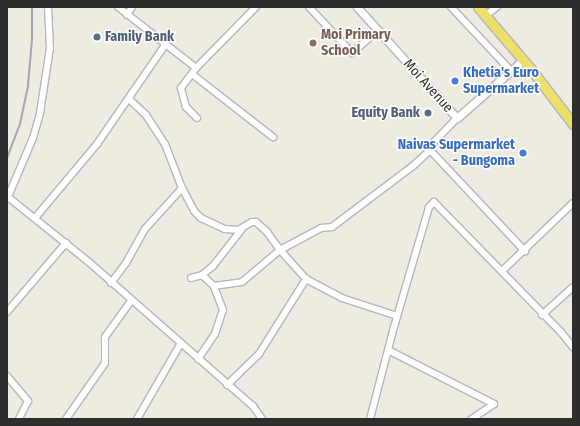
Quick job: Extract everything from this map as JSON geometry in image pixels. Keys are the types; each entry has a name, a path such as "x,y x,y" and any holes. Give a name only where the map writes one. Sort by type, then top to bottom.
{"main road":[{"path":"478,7 523,60 573,124"}],"street":[{"path":"48,7 50,48 40,113 31,144 8,198 66,243 181,343 227,385 253,406 262,419"},
{"path":"118,7 196,68"},
{"path":"127,15 132,7"},
{"path":"197,118 186,107 181,92 183,85 196,68 256,7"},
{"path":"309,7 352,53 378,30"},
{"name":"Moi Avenue","path":"357,7 457,118 523,60"},
{"path":"451,7 511,71"},
{"path":"485,16 497,7"},
{"path":"35,218 97,144 165,45"},
{"path":"192,74 273,137"},
{"path":"129,99 146,115 165,144 182,188 194,211 201,218 225,228 238,230 242,229"},
{"path":"214,286 242,282 280,250 321,228 332,227 413,166 430,150 431,144 457,118"},
{"path":"430,150 525,251"},
{"path":"111,283 126,263 145,229 182,188"},
{"path":"370,419 397,316 429,206 432,202 436,202 542,315 572,344"},
{"path":"502,271 525,251 573,204"},
{"path":"191,278 202,275 213,266 242,229 252,222 256,222 267,232 280,250 306,280 342,298 397,316"},
{"path":"7,312 66,243"},
{"path":"198,358 215,334 223,310 214,286 202,275"},
{"path":"227,385 259,354 306,280"},
{"path":"542,315 573,287"},
{"path":"66,419 105,363 105,337 131,301"},
{"path":"137,419 181,343"},
{"path":"388,350 494,404 473,419"},
{"path":"7,376 28,401 19,419"}],"railway":[{"path":"7,158 20,124 28,85 32,40 32,7"}],"place":[{"name":"Family Bank","path":"97,37"},
{"name":"Moi Primary School","path":"313,43"},
{"name":"Khetia's Euro Supermarket","path":"455,81"},
{"name":"Equity Bank","path":"428,113"},
{"name":"Naivas Supermarket - Bungoma","path":"523,153"}]}
